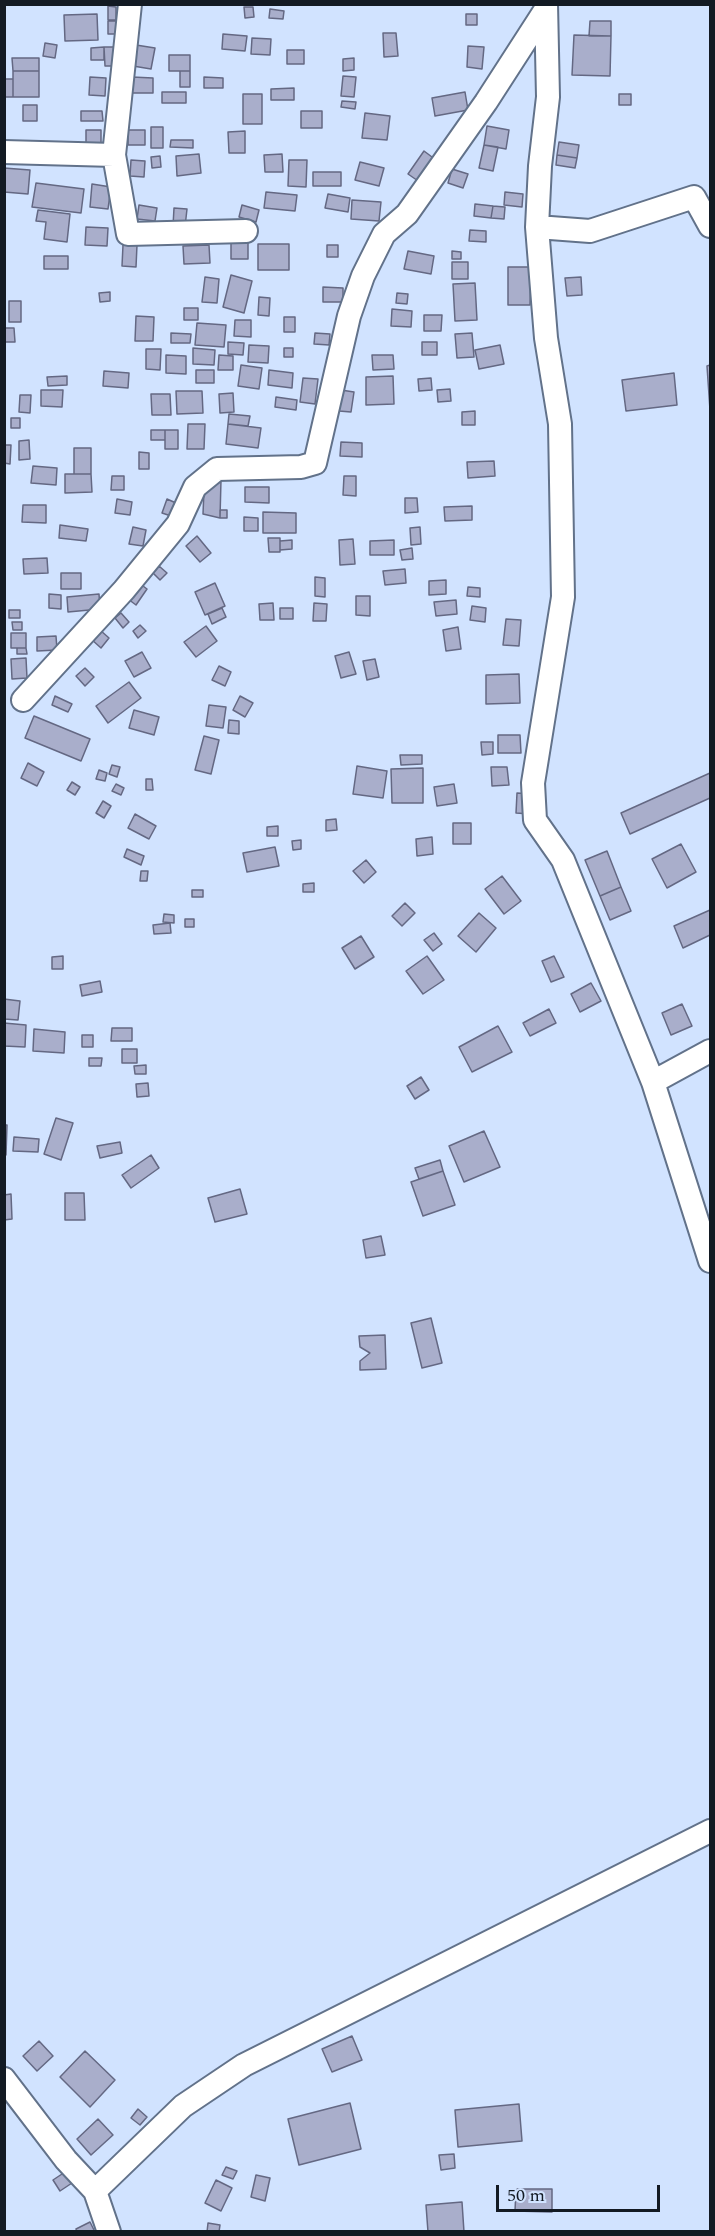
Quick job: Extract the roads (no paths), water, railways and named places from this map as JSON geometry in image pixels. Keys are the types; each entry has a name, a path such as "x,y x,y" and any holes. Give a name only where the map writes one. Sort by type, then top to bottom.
{"street":[{"path":"130,4 114,155 128,234 246,231"},
{"path":"546,7 548,97 540,166 537,227 546,338 560,424 563,597 533,783 536,819 563,861 653,1082 711,1262"},
{"path":"23,700 124,590 178,524 195,487 217,469 301,467 315,463 349,316 363,276 384,234 407,214 486,102 546,7"},
{"path":"4,152 114,155"},
{"path":"537,227 590,231 694,197 711,226"},
{"path":"653,1082 711,1051"},
{"path":"95,2191 183,2106 244,2065 711,1831"},
{"path":"4,2079 66,2160 95,2191 109,2232"}]}
